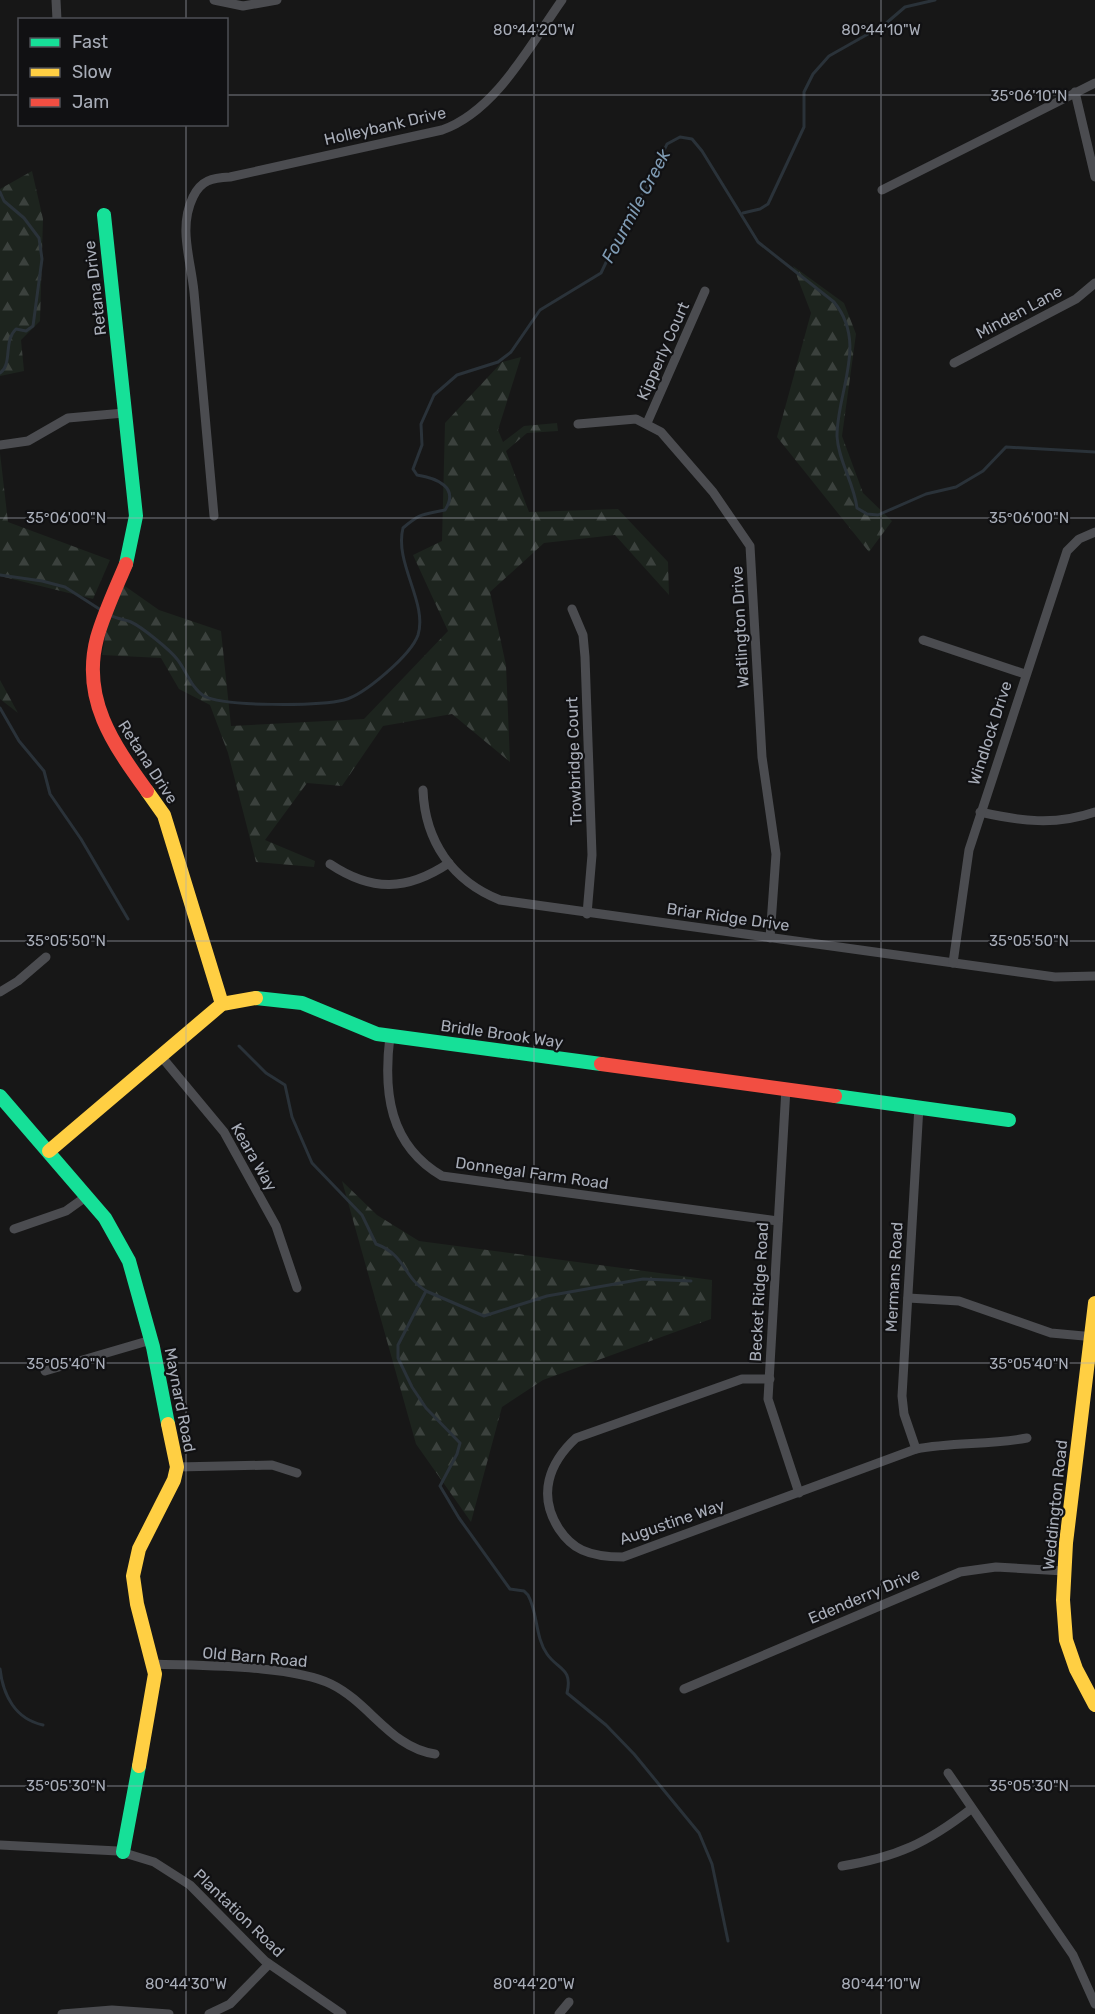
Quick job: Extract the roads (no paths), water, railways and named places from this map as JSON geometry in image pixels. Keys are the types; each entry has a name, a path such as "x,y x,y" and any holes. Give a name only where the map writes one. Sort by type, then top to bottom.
{"street":[{"path":"56,0 57,18"},
{"path":"214,0 243,6 276,0"},
{"name":"Holleybank Drive","path":"214,516 194,288 186,235 190,205 198,188 208,180 442,130 465,121 478,112 497,90 562,0"},
{"path":"882,190 1095,83"},
{"path":"1075,92 1095,177"},
{"name":"Retana Drive","path":"104,215 136,516 130,553 101,624 94,678 99,713 112,742 164,815 222,1004"},
{"name":"Minden Lane","path":"954,363 1076,299 1095,283"},
{"name":"Kipperly Court","path":"647,423 705,291"},
{"path":"0,446 28,441 68,418 124,413"},
{"name":"Watlington Drive","path":"578,424 626,419 647,423 672,441 738,525 750,546 762,757 776,855 770,938"},
{"name":"Windlock Drive","path":"952,963 967,858 1061,563 1072,544 1095,532"},
{"name":"Trowbridge Court","path":"572,609 584,635 592,855 587,914"},
{"path":"923,640 1025,674"},
{"name":"Briar Ridge Drive","path":"423,790 426,821 448,864 464,880 500,900 587,914 1055,977 1095,976"},
{"path":"980,812 1035,822 1060,821 1095,812"},
{"path":"330,864 359,880 396,884 415,882 448,864"},
{"path":"0,992 18,981 46,957"},
{"name":"Bridle Brook Way","path":"49,1151 222,1004 245,998 269,996 293,1000 329,1011 378,1034 1010,1120"},
{"name":"Donnegal Farm Road","path":"390,1036 387,1085 401,1137 423,1164 442,1176 778,1221"},
{"name":"Keara Way","path":"160,1055 224,1132 276,1226 297,1288"},
{"name":"Becket Ridge Road","path":"786,1088 768,1400 799,1493"},
{"name":"Maynard Road","path":"0,1096 105,1218 129,1261 151,1340 177,1467 172,1486 142,1543 135,1563 133,1578 138,1609 155,1674 123,1852"},
{"name":"Mermans Road","path":"916,1449 904,1414 902,1396 919,1106"},
{"path":"14,1229 66,1210 87,1196"},
{"path":"908,1298 959,1301 1051,1333 1093,1336"},
{"name":"Weddington Road","path":"1095,1303 1093,1336 1064,1571 1066,1640 1076,1669 1095,1705"},
{"path":"45,1371 151,1340"},
{"name":"Augustine Way","path":"770,1379 742,1379 576,1438 562,1450 552,1467 547,1484 548,1503 554,1520 567,1540 583,1551 602,1557 623,1557 916,1449 945,1443 985,1443 1027,1437"},
{"path":"177,1467 272,1465 297,1473"},
{"name":"Edenderry Drive","path":"684,1689 960,1572 996,1568 1064,1571"},
{"name":"Old Barn Road","path":"154,1664 264,1670 320,1679 336,1687 409,1747 435,1754"},
{"path":"948,1773 1073,1955 1095,2004"},
{"path":"842,1866 875,1861 914,1848 946,1829 971,1809"},
{"name":"Plantation Road","path":"0,1845 123,1852 154,1862 179,1877 269,1964 342,2014"},
{"path":"209,2014 230,2004 269,1964"},
{"path":"559,2014 569,2002"},
{"path":"62,2014 112,2010 169,2014"}],"waterway":[{"path":"743,213 760,209 768,204 804,127 804,92 813,74 829,56 884,25 905,7 935,0"},
{"name":"Fourmile Creek","path":"110,615 131,622 156,639 177,659 199,693 215,700 251,704 332,702 353,697 386,673 414,643 420,623 419,610 403,555 401,541 403,528 414,519 445,510 449,502 450,495 444,485 432,478 417,475 413,469 422,445 421,424 434,395 457,375 498,362 511,352 540,310 601,273 630,212 649,184 667,144 680,137 692,139 702,151 758,242 834,302 844,318 849,334 850,351 837,436 840,454 857,508 867,514 878,515 926,494 956,487 983,471 1006,447 1095,452"},
{"path":"0,192 4,201 24,218 39,238 42,259 33,326 26,331 16,329 12,334 6,364 0,373"},
{"name":"Fourmile Creek","path":"0,575 65,587 104,612"},
{"path":"0,708 19,741 44,771 50,794 81,839 128,919"},
{"path":"239,1046 266,1073 285,1085 292,1117 312,1163 362,1215 376,1244 393,1254 418,1285 426,1291 484,1316 547,1296 643,1279 691,1281"},
{"path":"426,1291 398,1345 398,1358 412,1387 426,1408 460,1443 457,1454 440,1486 459,1518 510,1589 524,1591 528,1595 534,1609 543,1647 568,1679 567,1693 606,1725 634,1754 699,1833 712,1864 728,1941"},
{"path":"0,1669 4,1688 12,1705 25,1717 43,1725"}]}
